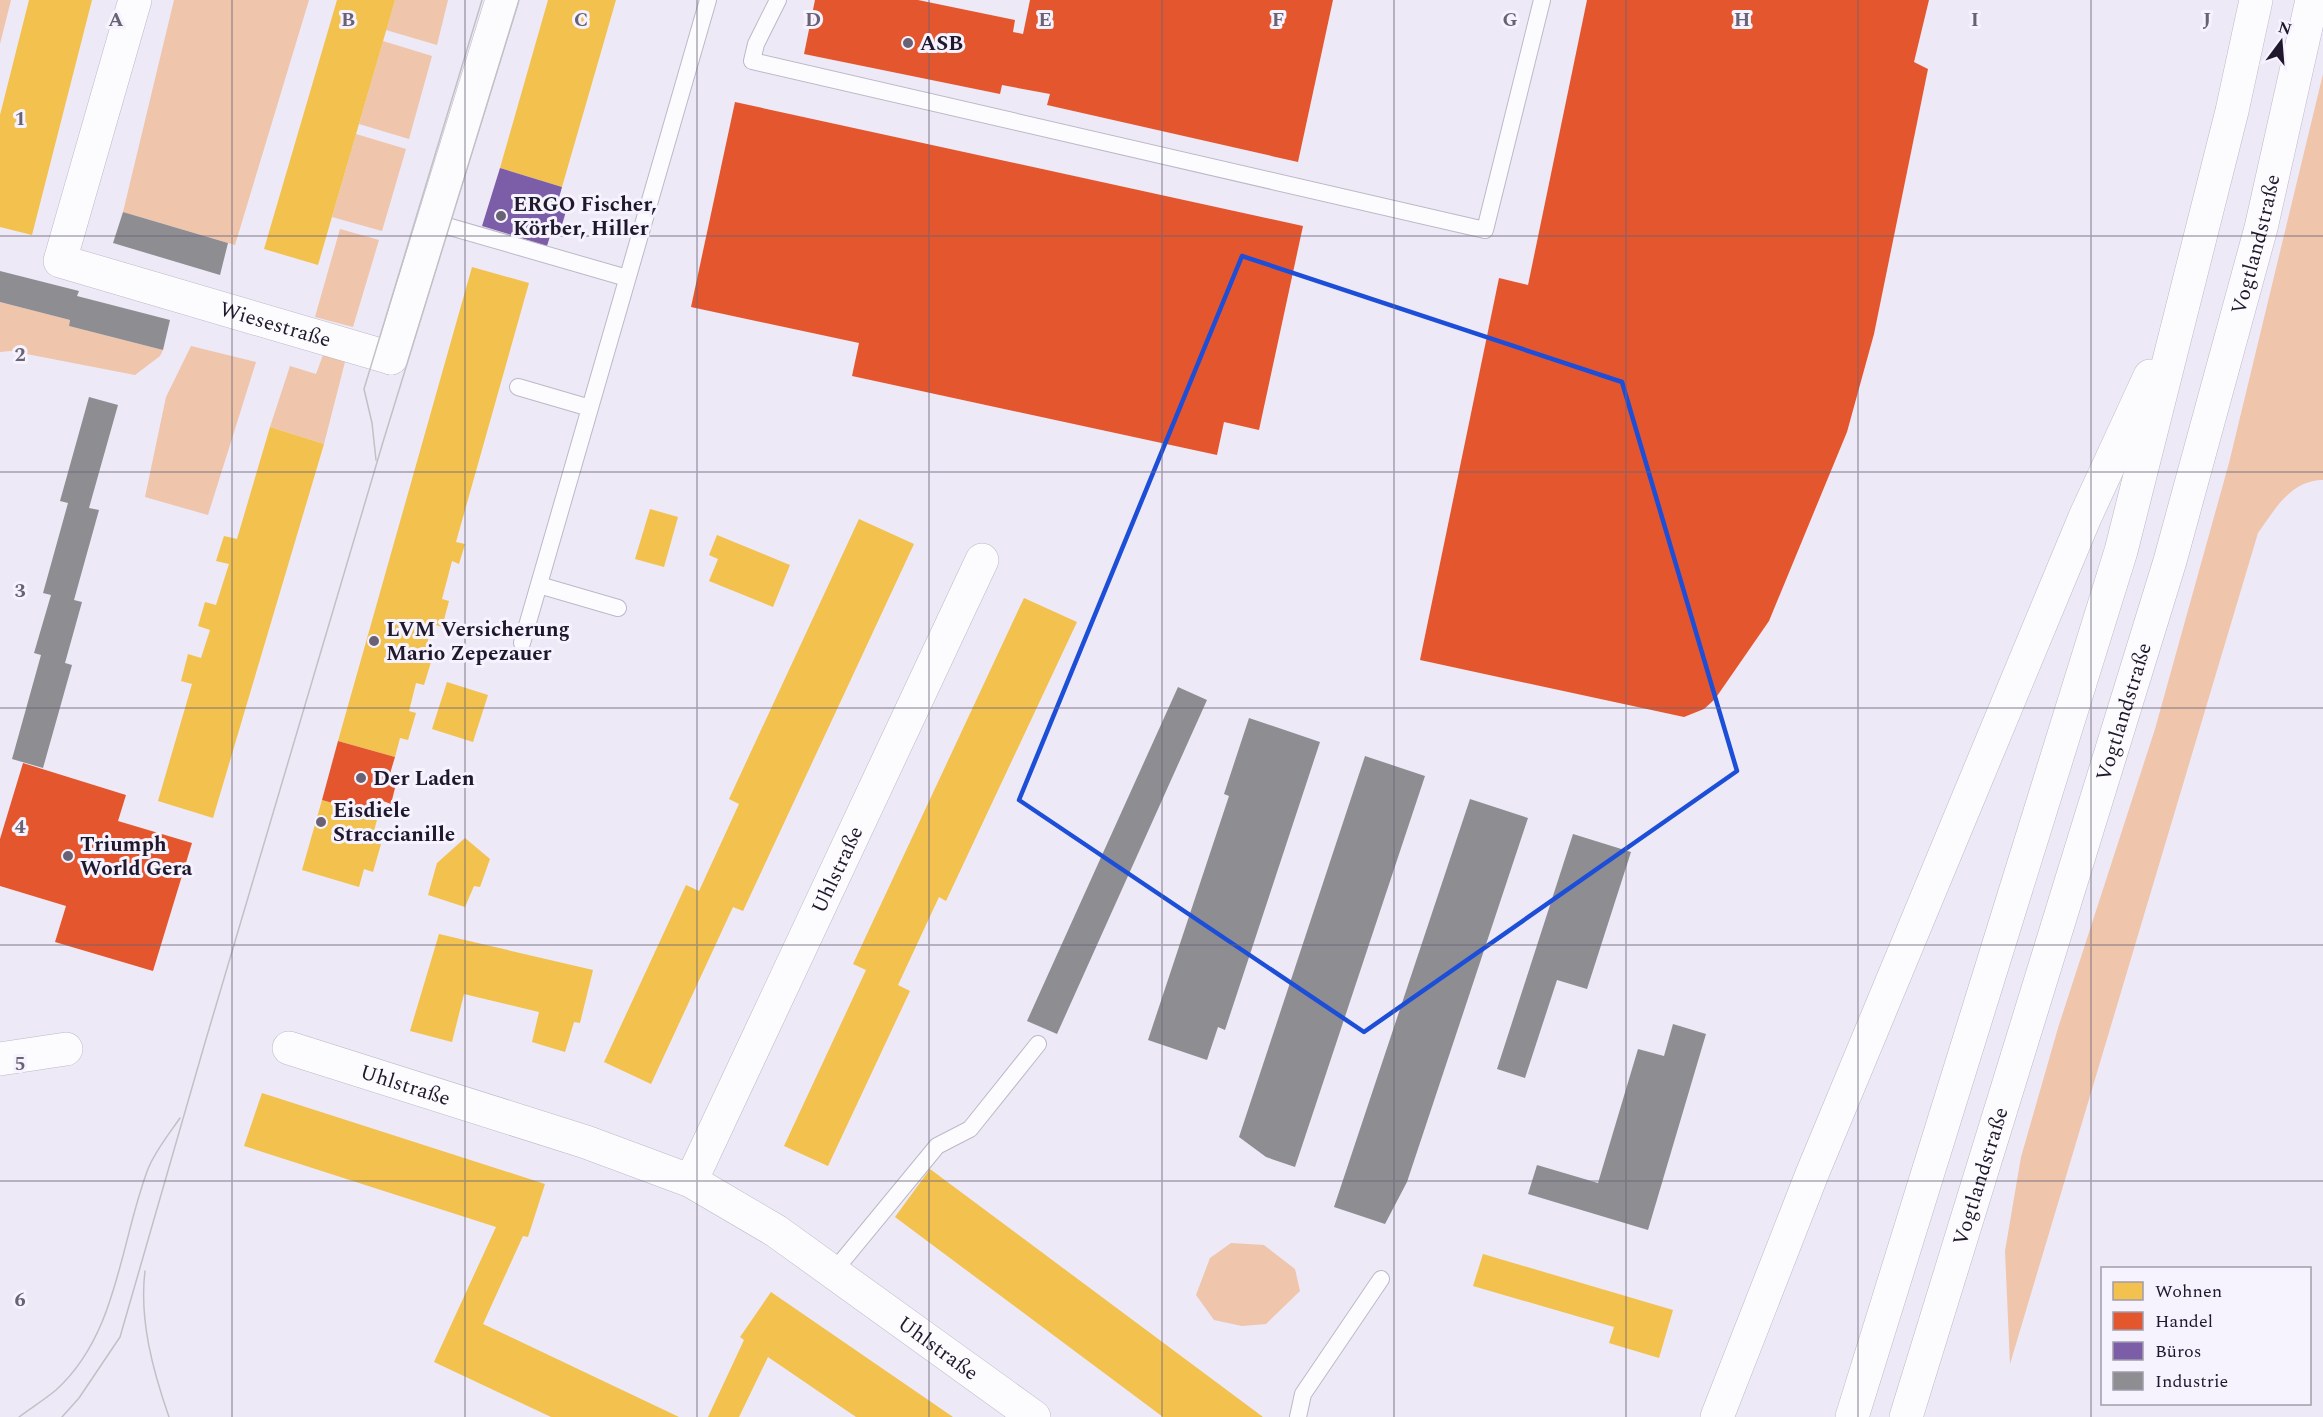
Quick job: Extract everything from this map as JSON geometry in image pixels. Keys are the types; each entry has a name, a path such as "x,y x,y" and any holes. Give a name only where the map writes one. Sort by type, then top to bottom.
{"main road":[{"name":"Wiesestraße","path":"135,0 60,261 391,358 502,0"},
{"path":"1852,1417 2121,552 2232,111 2256,0"},
{"name":"Vogtlandstraße","path":"1906,1417 2170,561 2261,228 2313,0"},
{"path":"1718,1417 1812,1174 2085,517 2184,300"},
{"name":"Uhlstraße","path":"691,1181 982,560"},
{"name":"Uhlstraße","path":"289,1048 586,1142 691,1181 776,1231 1034,1417"},
{"path":"0,1059 66,1049"}],"lane":[{"path":"522,643 708,0"},
{"path":"778,0 756,44 752,61 1485,230 1542,0"},
{"path":"433,222 627,278"},
{"path":"518,387 590,408"},
{"path":"539,585 618,608"},
{"path":"834,1271 937,1146 970,1129 1038,1044"},
{"path":"1299,1417 1303,1394 1381,1279"}],"highlighted area":[{"path":"1242,256 1622,382 1737,771 1364,1032 1019,800"}],"shaded area":[{"path":"0,0 11,0 0,44"},
{"path":"174,0 309,0 235,245 123,212"},
{"path":"395,0 448,0 437,45 386,30"},
{"path":"383,41 432,56 409,139 359,124"},
{"path":"2323,74 2323,480 2312,481 2293,490 2258,533 2010,1364 2005,1251 2021,1157 2058,1028 2155,729 2229,463"},
{"path":"356,134 406,149 382,231 332,217"},
{"path":"340,229 379,240 353,327 315,317"},
{"path":"0,302 70,320 69,326 163,350 160,356 135,375 11,351 0,352"},
{"path":"191,346 256,362 208,515 145,497 166,397"},
{"path":"326,347 347,354 324,444 270,427 290,366 316,374"},
{"path":"1231,1243 1264,1245 1295,1269 1300,1291 1266,1324 1242,1326 1214,1320 1196,1295 1210,1258"}],"building: Wohnen":[{"path":"29,0 92,0 32,235 0,227 0,115"},
{"path":"337,0 395,0 318,265 264,249"},
{"path":"548,0 616,0 562,187 500,168"},
{"path":"472,267 529,283 456,542 465,544 459,564 452,561 442,599 449,601 442,627 433,624 422,660 431,662 424,685 416,683 409,711 416,713 408,740 400,738 395,757 338,741"},
{"path":"270,427 324,444 213,818 158,801 192,684 181,681 188,654 201,658 210,630 198,626 205,602 216,605 229,564 216,561 224,536 237,539"},
{"path":"650,509 678,517 664,567 635,559"},
{"path":"859,519 914,544 743,911 733,907 651,1084 604,1062 686,885 699,891 739,804 729,799"},
{"path":"717,535 790,565 773,607 709,581 718,559 709,555"},
{"path":"1024,598 1077,622 946,901 939,897 898,985 910,991 828,1166 784,1146 866,970 853,964"},
{"path":"447,682 488,695 473,742 432,729"},
{"path":"322,800 378,816 371,842 381,844 373,872 364,869 359,887 302,870"},
{"path":"465,838 490,859 480,887 474,886 465,907 428,895 437,863"},
{"path":"439,934 593,970 580,1023 574,1022 565,1052 532,1042 539,1012 464,994 452,1042 410,1031"},
{"path":"262,1093 545,1184 528,1237 523,1236 483,1324 679,1417 551,1417 434,1362 496,1227 244,1146"},
{"path":"930,1169 1263,1417 1163,1417 895,1217"},
{"path":"1483,1254 1673,1310 1659,1358 1609,1343 1614,1327 1473,1286"},
{"path":"771,1292 953,1417 856,1417 768,1357 739,1417 708,1417 744,1340 740,1337"}],"building: Handel":[{"path":"815,0 918,0 1015,20 1013,32 1023,34 1030,0 1333,0 1298,162 1047,105 1050,94 1002,85 1000,94 804,54"},
{"path":"1587,0 1929,0 1914,62 1928,69 1874,334 1847,432 1769,621 1715,699 1704,709 1684,717 1420,660 1499,278 1528,285"},
{"path":"735,102 1303,226 1259,430 1224,422 1217,455 852,376 859,343 691,307"},
{"name":"Der Laden","path":"338,741 395,757 389,777 397,780 391,804 383,801 378,816 322,800"},
{"path":"23,763 126,795 118,821 192,843 153,971 55,942 66,906 0,886 0,839"}],"building: Büros":[{"path":"500,168 562,187 557,205 567,208 559,235 551,233 547,246 482,226"}],"building: Industrie":[{"path":"123,212 228,243 220,275 113,243"},
{"path":"0,271 79,291 77,296 170,320 163,350 69,326 70,320 0,302"},
{"path":"89,397 118,405 89,508 99,510 74,600 82,602 65,663 72,665 43,768 12,759 41,655 34,653 51,595 43,593 68,503 60,501"},
{"path":"1178,687 1207,700 1057,1034 1027,1021"},
{"path":"1249,718 1320,742 1225,1030 1218,1027 1207,1060 1148,1040 1229,796 1224,794"},
{"path":"1365,756 1425,776 1295,1167 1266,1157 1239,1137"},
{"path":"1470,799 1528,818 1407,1182 1385,1224 1334,1207"},
{"path":"1573,834 1631,852 1587,989 1557,980 1525,1078 1497,1069"},
{"path":"1673,1024 1706,1034 1648,1230 1528,1194 1537,1165 1598,1183 1638,1049 1664,1056"}],"tram line":[{"path":"376,460 372,423 364,389 482,0"},
{"path":"62,1417 79,1398 120,1337 383,442 519,0"},
{"path":"19,1417 56,1390 77,1367 93,1342 115,1286 148,1169 158,1149 180,1118"},
{"path":"145,1271 146,1327 158,1382 169,1417"}],"place":[{"name":"ASB","path":"908,43"},
{"name":"ERGO Fischer, Körber, Hiller","path":"501,216"},
{"name":"LVM Versicherung Mario Zepezauer","path":"374,641"},
{"name":"Der Laden","path":"361,778"},
{"name":"Eisdiele Straccianille","path":"321,822"},
{"name":"Triumph World Gera","path":"68,856"}]}
